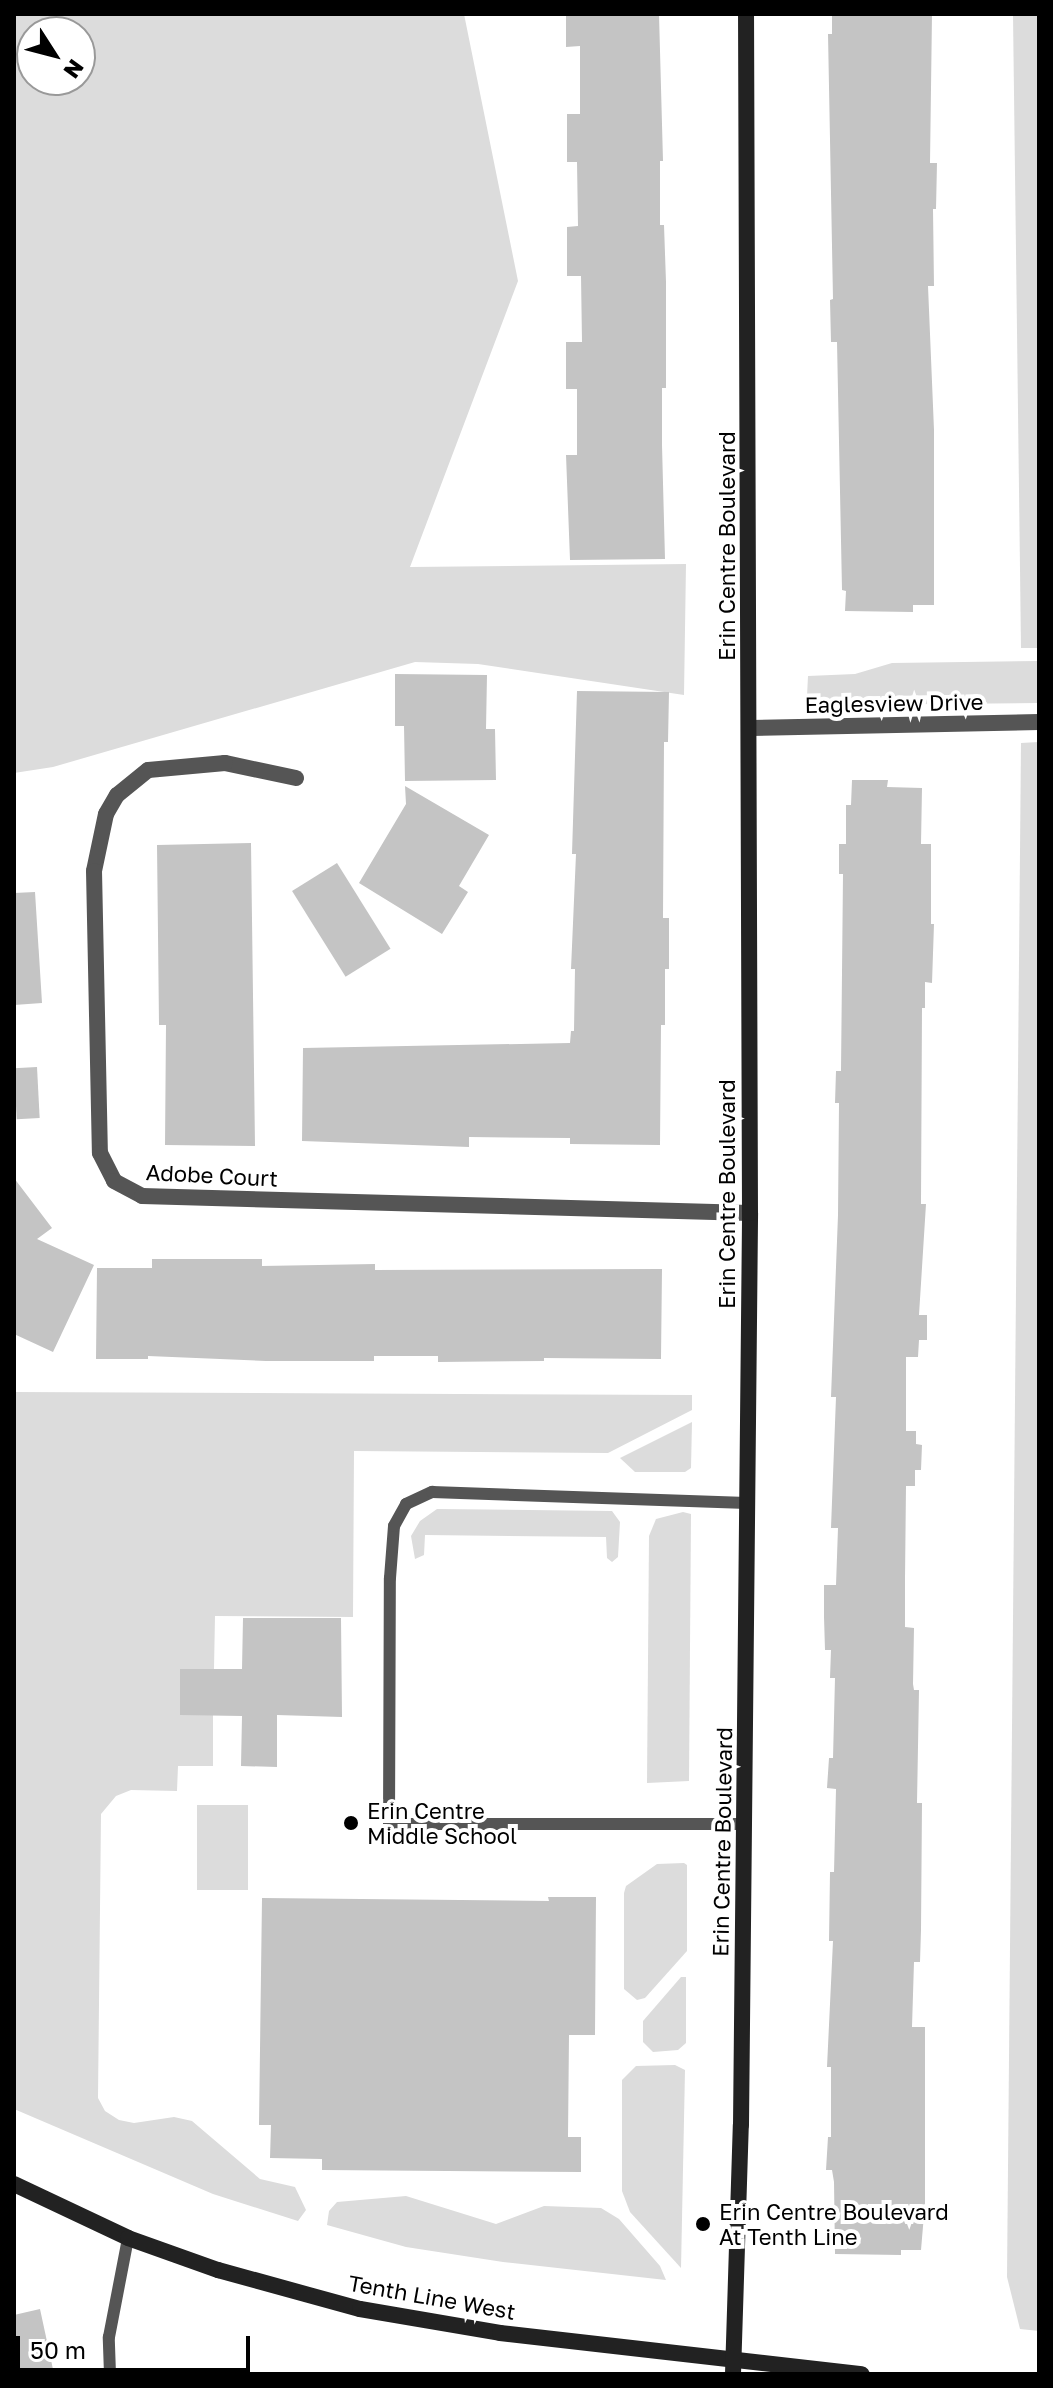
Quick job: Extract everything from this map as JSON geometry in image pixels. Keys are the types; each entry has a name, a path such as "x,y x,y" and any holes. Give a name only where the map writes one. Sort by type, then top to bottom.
{"street":[{"name":"Erin Centre Boulevard","path":"733,2367 741,2125 750,1213 751,728 746,14"},
{"name":"Eaglesview Drive","path":"751,728 1039,722"},
{"name":"Adobe Court","path":"296,778 225,763 148,770 117,795 106,814 94,871 100,1153 114,1181 142,1196 750,1213"},
{"name":"Tenth Line West","path":"14,2184 128,2238 218,2270 360,2309 733,2367 862,2374"}],"lane":[{"path":"744,1824 389,1824 390,1578 394,1526 406,1504 432,1492 747,1503"},
{"path":"110,2374 109,2337 128,2238"}],"shaded area":[{"path":"14,14 464,14 518,281 410,567 686,564 684,695 478,664 415,662 53,767 14,773"},
{"path":"1013,14 1039,14 1039,648 1021,648"},
{"path":"1039,661 1039,703 831,705 807,696 808,676 855,674 892,663"},
{"path":"1039,742 1039,2331 1020,2329 1007,2277 1021,743"},
{"path":"14,1392 692,1395 692,1410 608,1453 354,1451 353,1617 215,1616 214,1669 180,1669 180,1715 213,1715 213,1766 178,1766 177,1791 131,1790 116,1796 101,1814 98,2098 105,2111 119,2120 134,2123 174,2117 192,2121 260,2179 295,2187 306,2210 298,2221 213,2194 14,2109"},
{"path":"692,1422 691,1468 685,1472 635,1472 620,1458"},
{"path":"437,1509 612,1511 620,1522 618,1557 612,1562 607,1558 606,1537 425,1535 424,1555 415,1559 411,1536 420,1521"},
{"path":"683,1512 691,1514 689,1781 647,1783 649,1536 656,1519"},
{"path":"197,1805 248,1805 248,1890 197,1890"},
{"path":"657,1864 687,1865 687,1951 645,1998 637,2000 624,1989 626,1886"},
{"path":"681,1977 686,1977 686,2043 678,2050 653,2052 643,2042 643,2021"},
{"path":"675,2065 685,2070 681,2268 630,2212 622,2191 622,2080 636,2066"},
{"path":"406,2196 496,2224 544,2206 601,2208 619,2219 660,2266 666,2280 503,2262 406,2247 327,2225 329,2211 337,2202"}],"building":[{"path":"566,14 659,14 663,161 660,161 660,225 664,225 666,282 666,388 662,388 665,559 570,560 566,455 577,455 577,389 566,389 566,342 582,342 581,276 567,276 567,227 578,226 577,162 567,162 567,114 580,114 580,46 566,47"},
{"path":"832,14 932,14 930,163 937,163 936,209 933,209 934,286 928,286 934,430 934,605 913,605 913,612 845,611 846,591 842,590 837,342 831,342 830,300 833,299 828,34 832,34"},
{"path":"395,674 487,675 486,729 495,729 496,780 405,781 404,726 395,726"},
{"path":"577,691 669,692 668,742 664,742 663,918 669,918 669,969 665,969 665,1025 661,1025 660,1145 570,1144 570,1138 469,1137 469,1147 302,1141 303,1048 570,1043 571,1031 574,1031 575,969 571,969 576,854 572,854"},
{"path":"852,780 888,780 887,787 922,788 921,844 931,844 931,924 934,924 932,983 925,982 925,1008 922,1008 921,1204 926,1204 919,1315 927,1315 927,1340 919,1340 918,1357 906,1357 906,1431 916,1431 916,1444 922,1445 921,1470 915,1470 915,1486 906,1486 905,1627 914,1628 913,1684 914,1690 919,1690 917,1803 922,1803 921,1930 920,1962 914,1962 912,2027 925,2027 925,2203 921,2250 901,2250 901,2255 835,2254 834,2182 832,2170 826,2170 828,2137 831,2137 831,2067 827,2067 833,1941 829,1941 830,1872 834,1872 836,1789 827,1788 829,1758 833,1758 835,1678 830,1678 831,1650 825,1650 824,1585 836,1585 838,1528 831,1528 836,1397 831,1397 838,1215 839,1103 835,1103 836,1071 841,1071 843,874 839,874 839,844 846,844 846,805 851,805"},
{"path":"405,786 489,835 459,886 468,892 442,934 359,883 406,804"},
{"path":"251,843 255,1146 165,1145 166,1025 159,1025 157,845"},
{"path":"337,863 391,949 346,977 292,891"},
{"path":"35,892 42,1003 14,1005 14,893"},
{"path":"37,1067 40,1118 17,1119 14,1068"},
{"path":"14,1178 52,1228 37,1239 94,1265 53,1352 14,1334"},
{"path":"152,1259 262,1259 262,1266 375,1264 375,1270 662,1269 661,1359 544,1358 544,1361 438,1362 438,1356 374,1356 374,1361 266,1361 148,1356 148,1359 96,1359 97,1268 152,1268"},
{"path":"243,1618 341,1618 342,1717 277,1715 277,1767 241,1766 242,1716 180,1715 180,1669 242,1669"},
{"name":"Erin Centre Middle School","path":"548,1897 596,1897 595,2035 569,2035 568,2137 581,2137 581,2172 322,2170 322,2159 270,2158 271,2125 259,2125 262,1898 549,1901"},
{"path":"40,2309 54,2374 14,2374 14,2315"}],"place":[{"name":"Erin Centre Middle School","path":"351,1823"},
{"name":"Erin Centre Boulevard At Tenth Line","path":"703,2224"}]}
